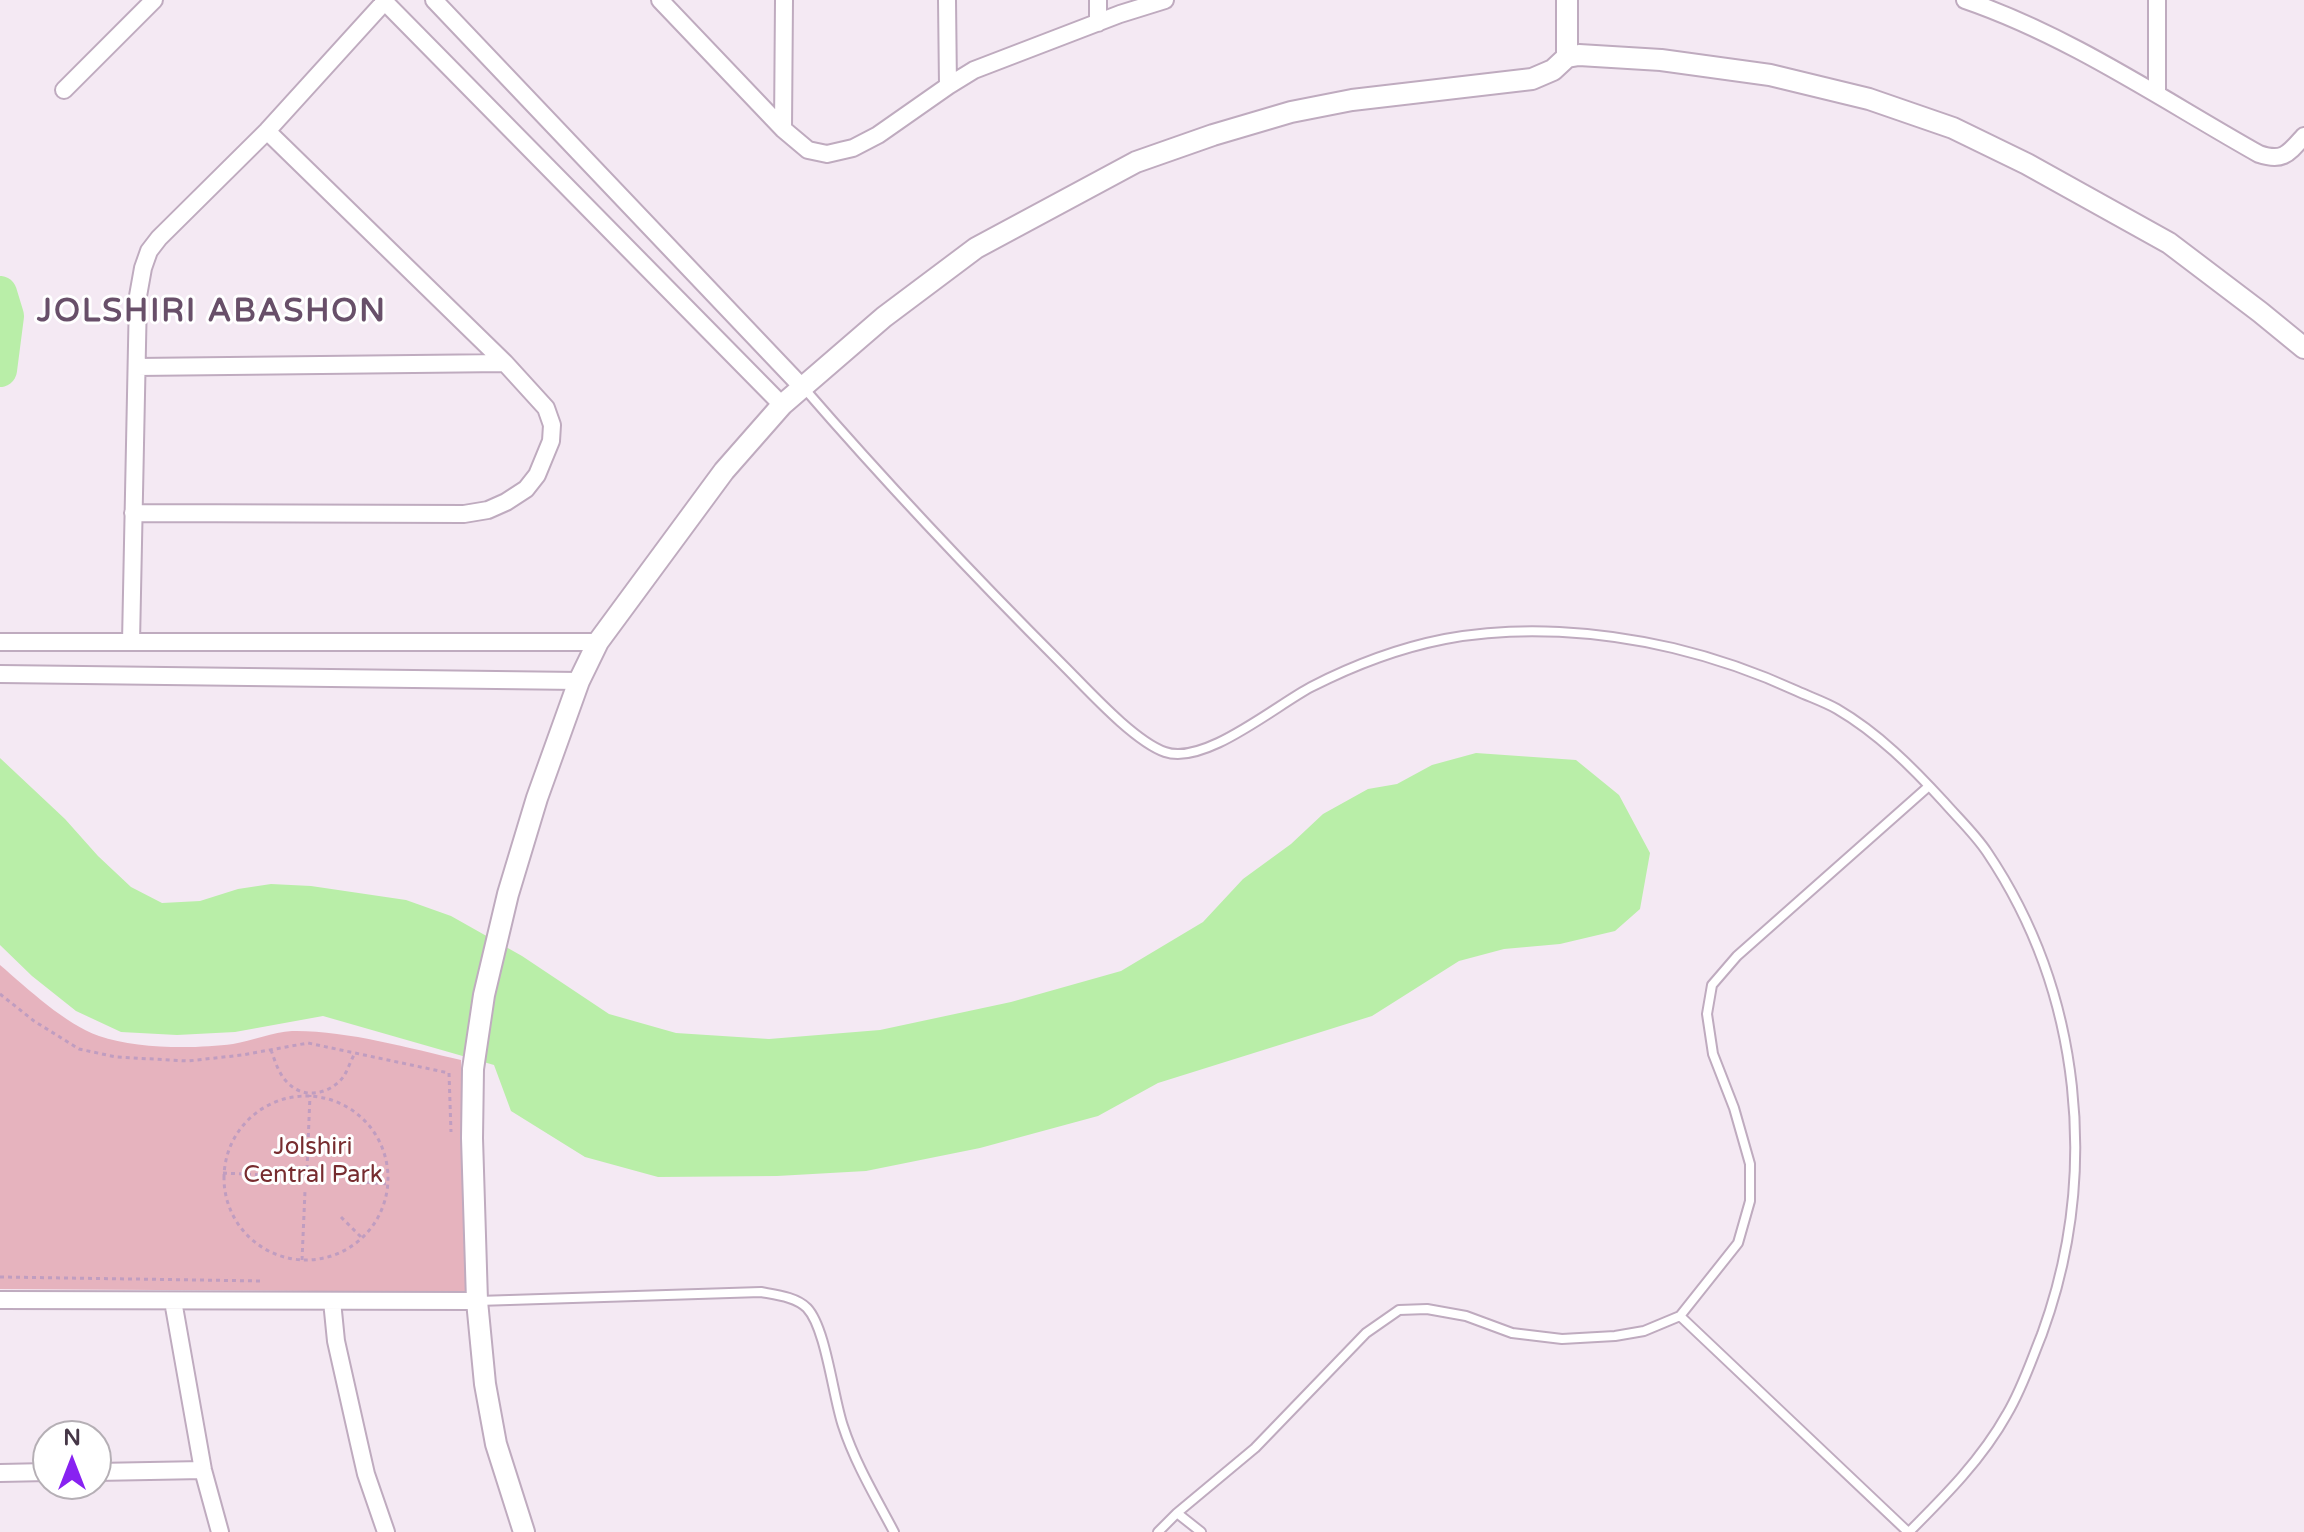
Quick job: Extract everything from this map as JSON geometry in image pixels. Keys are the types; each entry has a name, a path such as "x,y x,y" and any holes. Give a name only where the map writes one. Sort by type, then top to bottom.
{"street":[{"path":"64,90 154,0"},
{"path":"131,642 138,296 149,251 169,227 267,131 385,0 782,405"},
{"path":"434,0 802,387"},
{"path":"660,0 783,129 808,150 827,154 853,148 878,135 974,70 1165,0"},
{"path":"783,129 784,0"},
{"path":"947,0 948,86"},
{"path":"1098,0 1098,23"},
{"path":"1567,0 1567,57"},
{"path":"1965,0 2005,7 2259,154 2282,157 2304,136"},
{"path":"2157,0 2157,93"},
{"path":"524,1532 505,1476 487,1402 477,1301 473,1069 484,995 498,932 537,798 579,681 598,642 724,471 782,405 802,387 884,317 976,248 1136,162 1291,112 1368,98 1532,79 1553,70 1567,57 1592,55 1661,60 1770,75 1869,99 1953,128 2027,164 2169,243 2304,348"},
{"path":"133,513 464,514 488,510 526,489 537,475 551,441 552,425 546,408 505,363 267,131"},
{"path":"137,367 505,363"},
{"path":"0,642 598,642"},
{"path":"0,674 579,681"},
{"path":"0,1300 477,1301"},
{"path":"173,1301 203,1470 220,1532"},
{"path":"332,1301 336,1341 366,1474 386,1532"},
{"path":"112,1472 203,1470"},
{"path":"0,1473 32,1472"}],"lane":[{"path":"802,387 869,464 1021,623 1115,717 1167,753 1181,755 1201,752 1306,690 1344,671 1393,653 1445,639 1508,632 1592,634 1674,648 1762,675 1835,707 1888,745 1929,786 1985,848 2023,913 2050,982 2070,1062 2077,1147 2071,1222 2054,1301 2027,1375 2006,1417 1961,1478 1909,1532 1680,1316"},
{"path":"1158,1532 1255,1448 1366,1333 1399,1310 1427,1309 1466,1316 1512,1333 1562,1339 1644,1331 1680,1316 1738,1243 1750,1201 1750,1164 1734,1108 1713,1054 1707,1014 1712,985 1737,956 1929,786"},
{"path":"477,1301 761,1292 789,1297 807,1308 819,1328 842,1425 894,1532"},
{"path":"1177,1513 1201,1532"}],"path":[{"path":"0,994 34,1021 79,1049 116,1057 188,1061 308,1043 449,1073"},
{"path":"271,1050 281,1075 289,1084 306,1093 316,1093 335,1085 343,1077 355,1053"},
{"path":"307,1169 310,1095"},
{"path":"310,1095 338,1102 356,1112 371,1127 387,1161 388,1184 386,1200 377,1219 362,1238 330,1257 302,1260 272,1253 253,1241 229,1208 223,1173 230,1146 238,1131 254,1114 282,1099 310,1095"},
{"path":"223,1173 284,1176"},
{"path":"350,1181 388,1184"},
{"path":"302,1260 305,1191"},
{"path":"341,1217 362,1238"},
{"path":"0,1277 267,1281"}],"green space":[{"name":"Jolshiri Central Park","path":"0,965 73,1023 114,1040 147,1046 201,1047 233,1044 285,1032 312,1031 377,1041 461,1060 472,1292 0,1289"}],"shaded area":[{"path":"1476,753 1576,760 1619,795 1650,853 1640,909 1615,931 1560,944 1504,949 1459,961 1372,1016 1158,1083 1098,1116 980,1148 866,1171 777,1176 658,1177 585,1157 511,1111 494,1065 323,1016 235,1032 177,1035 121,1032 76,1011 32,976 0,945 0,758 131,887 162,903 200,901 238,889 271,884 311,886 406,900 451,916 522,956 609,1014 676,1033 769,1039 880,1030 1011,1002 1121,971 1203,922 1243,879 1291,844 1323,814 1368,789 1397,784 1432,765"}],"waterway":[{"path":"0,293 7,316 0,370"}],"district":[{"name":"JOLSHIRI ABASHON","path":"212,313"}]}
